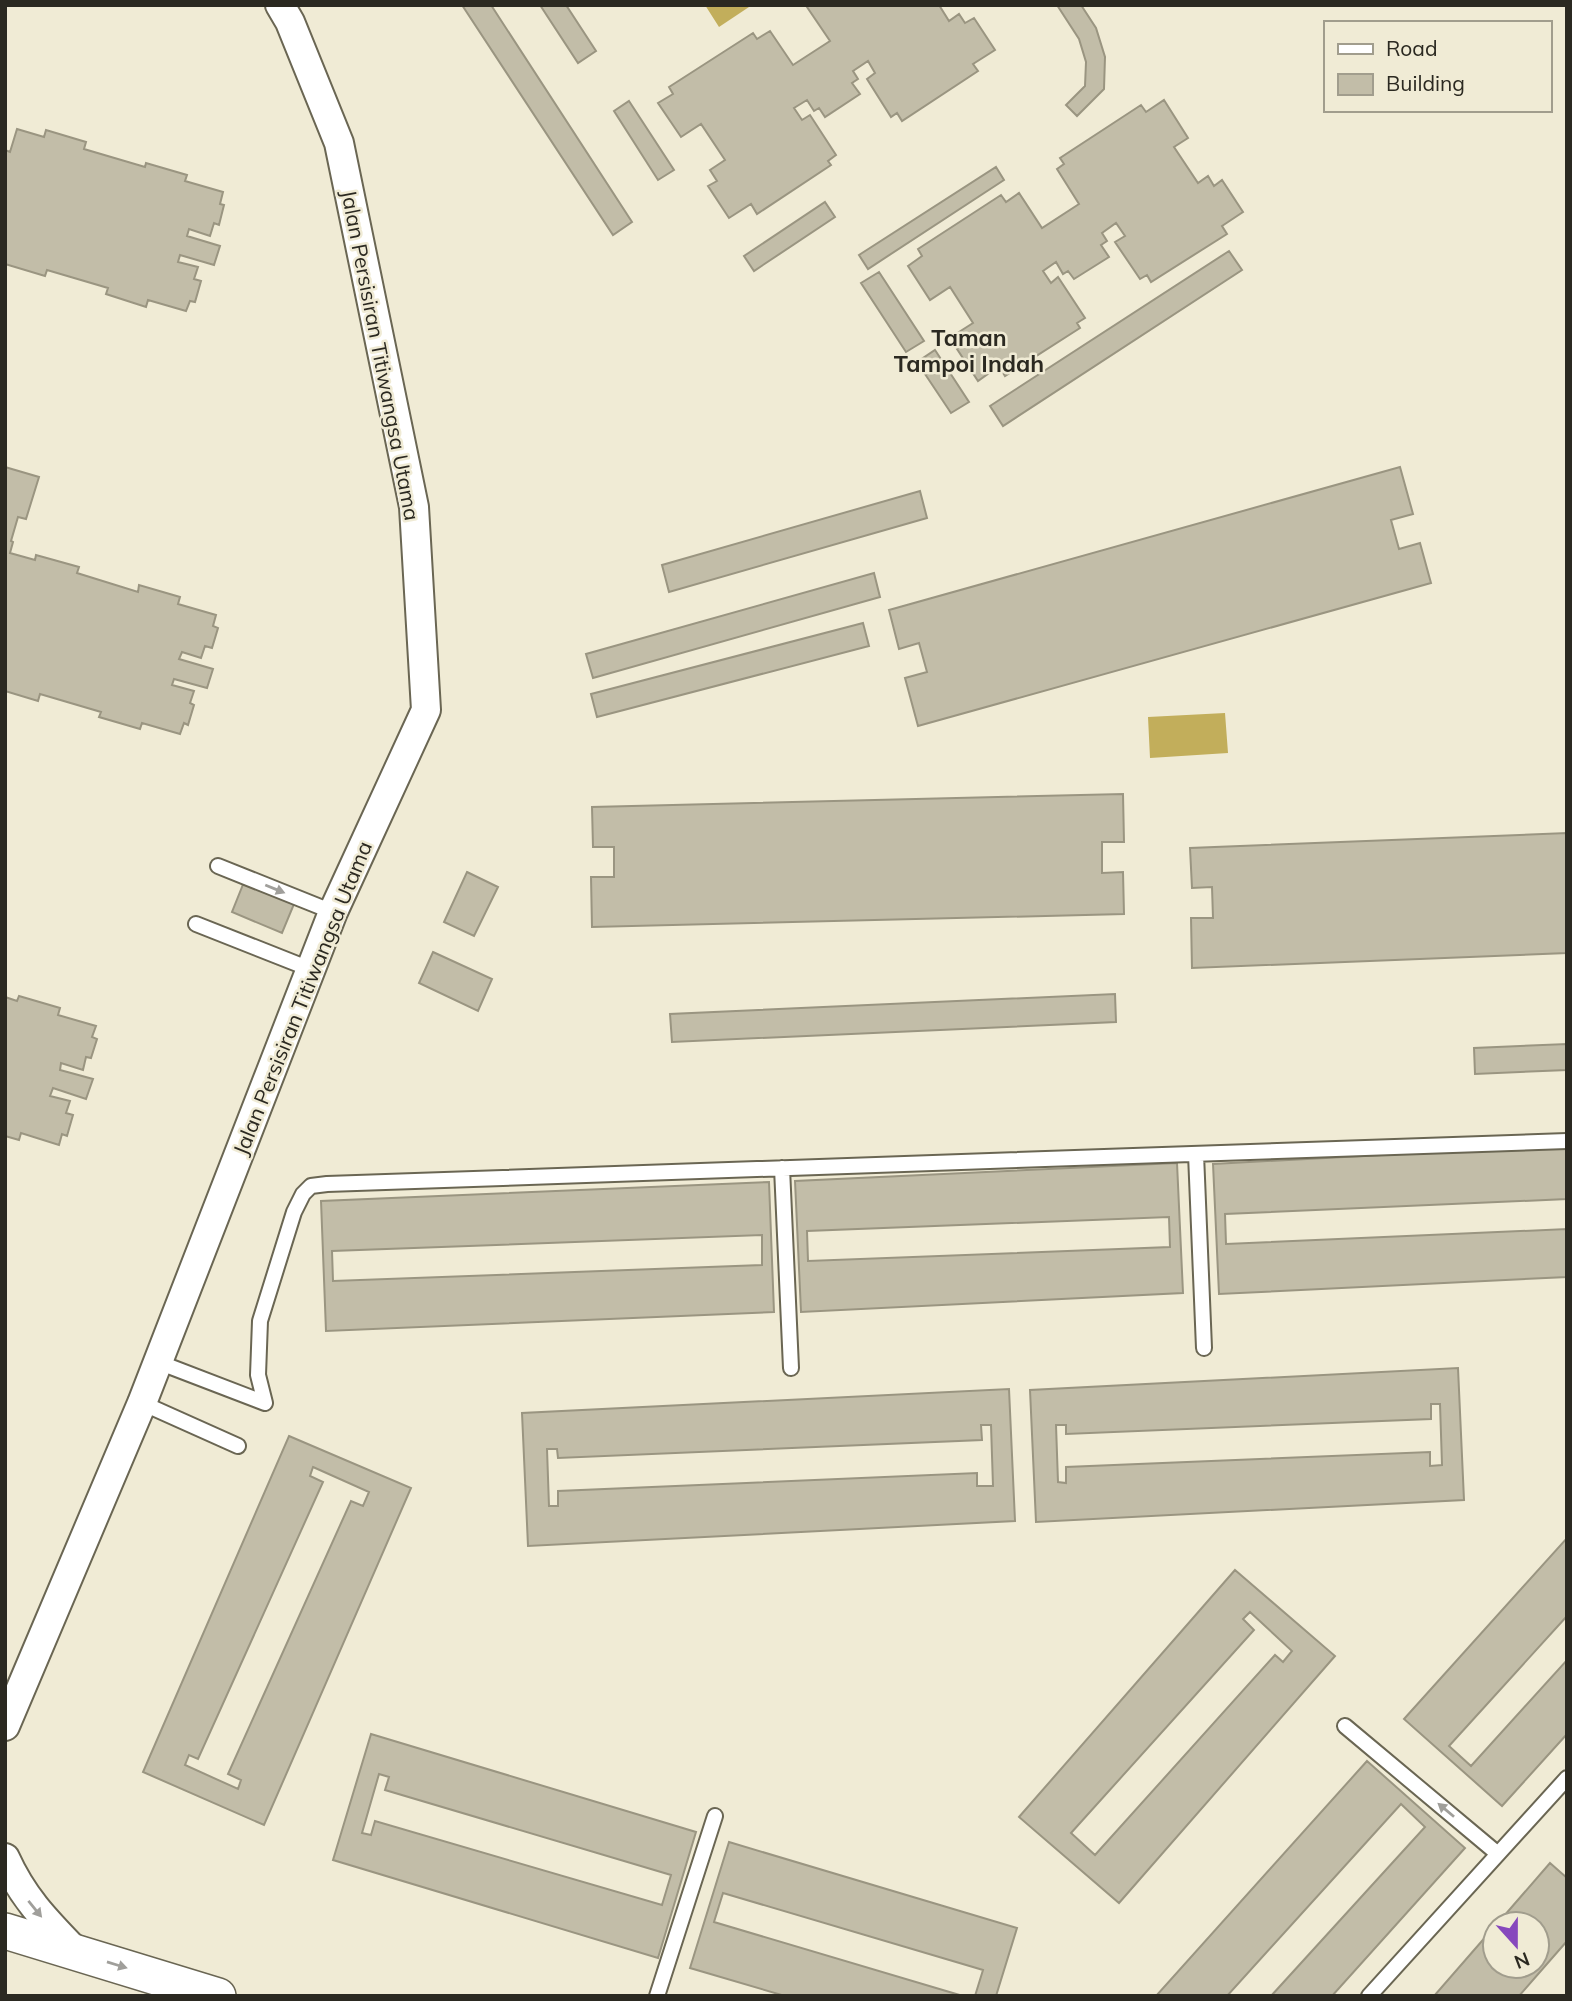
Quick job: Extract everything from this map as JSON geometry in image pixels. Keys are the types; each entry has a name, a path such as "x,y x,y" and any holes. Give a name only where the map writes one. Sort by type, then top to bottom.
{"street":[{"name":"Jalan Persisiran Titiwangsa Utama","path":"5,1726 142,1403 333,912 426,710 414,507 339,143 290,22 280,5"},
{"path":"5,1858 15,1881 34,1909 76,1952"},
{"path":"5,1931 218,1996"}],"lane":[{"path":"218,866 333,912"},
{"path":"196,924 310,969"},
{"path":"158,1362 265,1403 258,1375 260,1321 294,1212 310,1186 1567,1141"},
{"path":"1196,1154 1204,1348"},
{"path":"782,1168 791,1368"},
{"path":"142,1403 238,1446"},
{"path":"1345,1726 1498,1854"},
{"path":"1369,1996 1567,1778"},
{"path":"657,1996 715,1816"}],"shaded area":[{"path":"705,5 752,5 719,27"},
{"path":"1225,713 1228,753 1150,758 1148,717"}],"building":[{"path":"462,5 491,5 632,222 613,235"},
{"path":"540,5 566,5 596,51 578,63"},
{"path":"939,5 949,21 959,14 965,23 974,18 995,50 973,64 978,71 902,121 897,113 891,117 867,79 875,73 868,61 853,71 858,79 852,83 860,94 825,117 819,108 814,111 807,100 794,108 802,120 810,115 836,155 828,161 831,165 757,214 751,204 729,218 708,186 717,181 710,170 725,160 701,124 681,137 658,103 673,94 669,87 753,33 757,39 770,31 793,65 830,41 807,7"},
{"path":"1057,5 1081,5 1096,28 1105,57 1104,89 1077,116 1066,105 1085,86 1086,62 1079,39"},
{"path":"1164,100 1188,138 1174,147 1198,183 1208,176 1214,186 1222,180 1243,212 1222,226 1227,234 1151,282 1147,275 1140,279 1115,242 1125,236 1116,223 1102,233 1107,241 1101,245 1109,257 1074,279 1068,271 1063,274 1056,262 1043,271 1051,283 1058,277 1085,318 1077,323 1080,328 1005,376 999,366 978,381 957,349 966,343 959,332 973,323 950,287 930,300 908,266 922,256 918,249 1001,195 1006,202 1019,193 1042,228 1079,204 1057,169 1064,164 1060,158 1141,105 1146,112"},
{"path":"629,101 674,170 658,180 614,111"},
{"path":"17,129 44,137 46,130 86,142 84,149 145,167 146,163 187,175 185,181 223,192 220,204 224,205 219,225 214,223 210,236 189,229 187,236 220,246 214,265 180,255 178,262 198,267 194,279 201,281 195,302 190,301 186,311 148,300 146,307 106,294 108,288 47,270 45,276 5,264 5,150 10,152"},
{"path":"996,167 1004,180 868,269 859,255"},
{"path":"825,202 835,217 754,271 744,256"},
{"path":"1229,251 1242,270 1003,426 990,406"},
{"path":"879,272 924,341 906,352 861,283"},
{"path":"935,350 969,402 951,413 917,362"},
{"path":"5,467 39,477 26,519 18,517 10,553 35,560 36,555 79,567 77,573 138,592 139,585 180,597 178,604 216,615 213,626 218,628 212,648 205,646 201,658 182,652 179,659 213,669 207,688 174,679 172,685 194,691 190,703 194,705 188,725 184,723 180,734 142,723 140,729 99,717 101,712 40,694 38,701 5,691"},
{"path":"1400,467 1413,514 1391,520 1399,549 1420,543 1431,583 918,726 905,678 927,672 919,643 899,649 889,610"},
{"path":"920,491 927,518 669,592 662,565"},
{"path":"874,573 880,597 593,678 586,654"},
{"path":"863,623 869,646 597,717 591,694"},
{"path":"1123,794 1124,842 1102,842 1102,873 1123,872 1124,914 592,927 591,877 614,877 614,847 593,847 592,807"},
{"path":"1567,833 1567,953 1192,968 1191,918 1213,918 1212,887 1192,888 1190,848"},
{"path":"467,872 498,887 474,936 444,922"},
{"path":"244,882 294,904 282,933 232,912"},
{"path":"433,952 492,979 478,1011 419,983"},
{"path":"1115,994 1116,1022 672,1042 670,1014"},
{"path":"19,996 60,1008 58,1015 96,1026 92,1037 97,1039 91,1058 86,1057 83,1070 61,1063 60,1070 93,1079 86,1099 53,1088 50,1096 70,1101 66,1113 73,1115 67,1136 62,1134 59,1145 21,1133 19,1140 5,1136 5,997 17,1001"},
{"path":"1567,1044 1567,1070 1475,1074 1474,1048"},
{"path":"1567,1145 1567,1199 1225,1214 1226,1244 1567,1229 1567,1277 1219,1294 1213,1164"},
{"path":"1177,1163 1183,1293 801,1312 795,1181","holes":["1169,1217 1170,1247 808,1261 807,1231"]},
{"path":"769,1182 774,1312 326,1331 321,1201","holes":["762,1235 762,1265 333,1281 332,1251"]},
{"path":"1458,1368 1464,1500 1036,1522 1030,1390","holes":["1431,1404 1440,1404 1442,1465 1430,1466 1430,1452 1066,1467 1066,1483 1058,1482 1056,1425 1066,1425 1066,1434 1431,1419"]},
{"path":"1009,1389 1015,1521 528,1546 522,1413","holes":["981,1425 991,1425 993,1486 977,1486 977,1473 558,1491 558,1506 549,1506 547,1449 557,1449 558,1458 982,1440"]},
{"path":"289,1436 411,1488 264,1825 143,1772","holes":["313,1467 369,1492 363,1506 351,1501 228,1774 241,1780 238,1789 185,1765 189,1755 198,1759 323,1482 310,1476"]},
{"path":"1567,1538 1567,1616 1449,1746 1471,1766 1567,1660 1567,1734 1502,1806 1404,1719"},
{"path":"1235,1570 1335,1656 1119,1903 1019,1817","holes":["1250,1612 1292,1651 1283,1662 1275,1655 1095,1855 1071,1833 1254,1630 1243,1619"]},
{"path":"371,1734 696,1832 658,1958 333,1860","holes":["379,1774 389,1777 385,1790 671,1875 662,1905 375,1821 371,1835 362,1833"]},
{"path":"1367,1761 1465,1848 1332,1996 1271,1996 1425,1827 1401,1804 1227,1996 1156,1996"},
{"path":"729,1842 1017,1928 996,1996 975,1996 983,1970 723,1893 714,1922 963,1996 785,1996 690,1968"},
{"path":"1550,1863 1567,1878 1567,1941 1551,1959 1551,1910 1509,1910"},
{"path":"1481,1942 1481,1980 1533,1980 1519,1996 1434,1996"}],"district":[{"name":"Taman Tampoi Indah","path":"969,350"}]}
